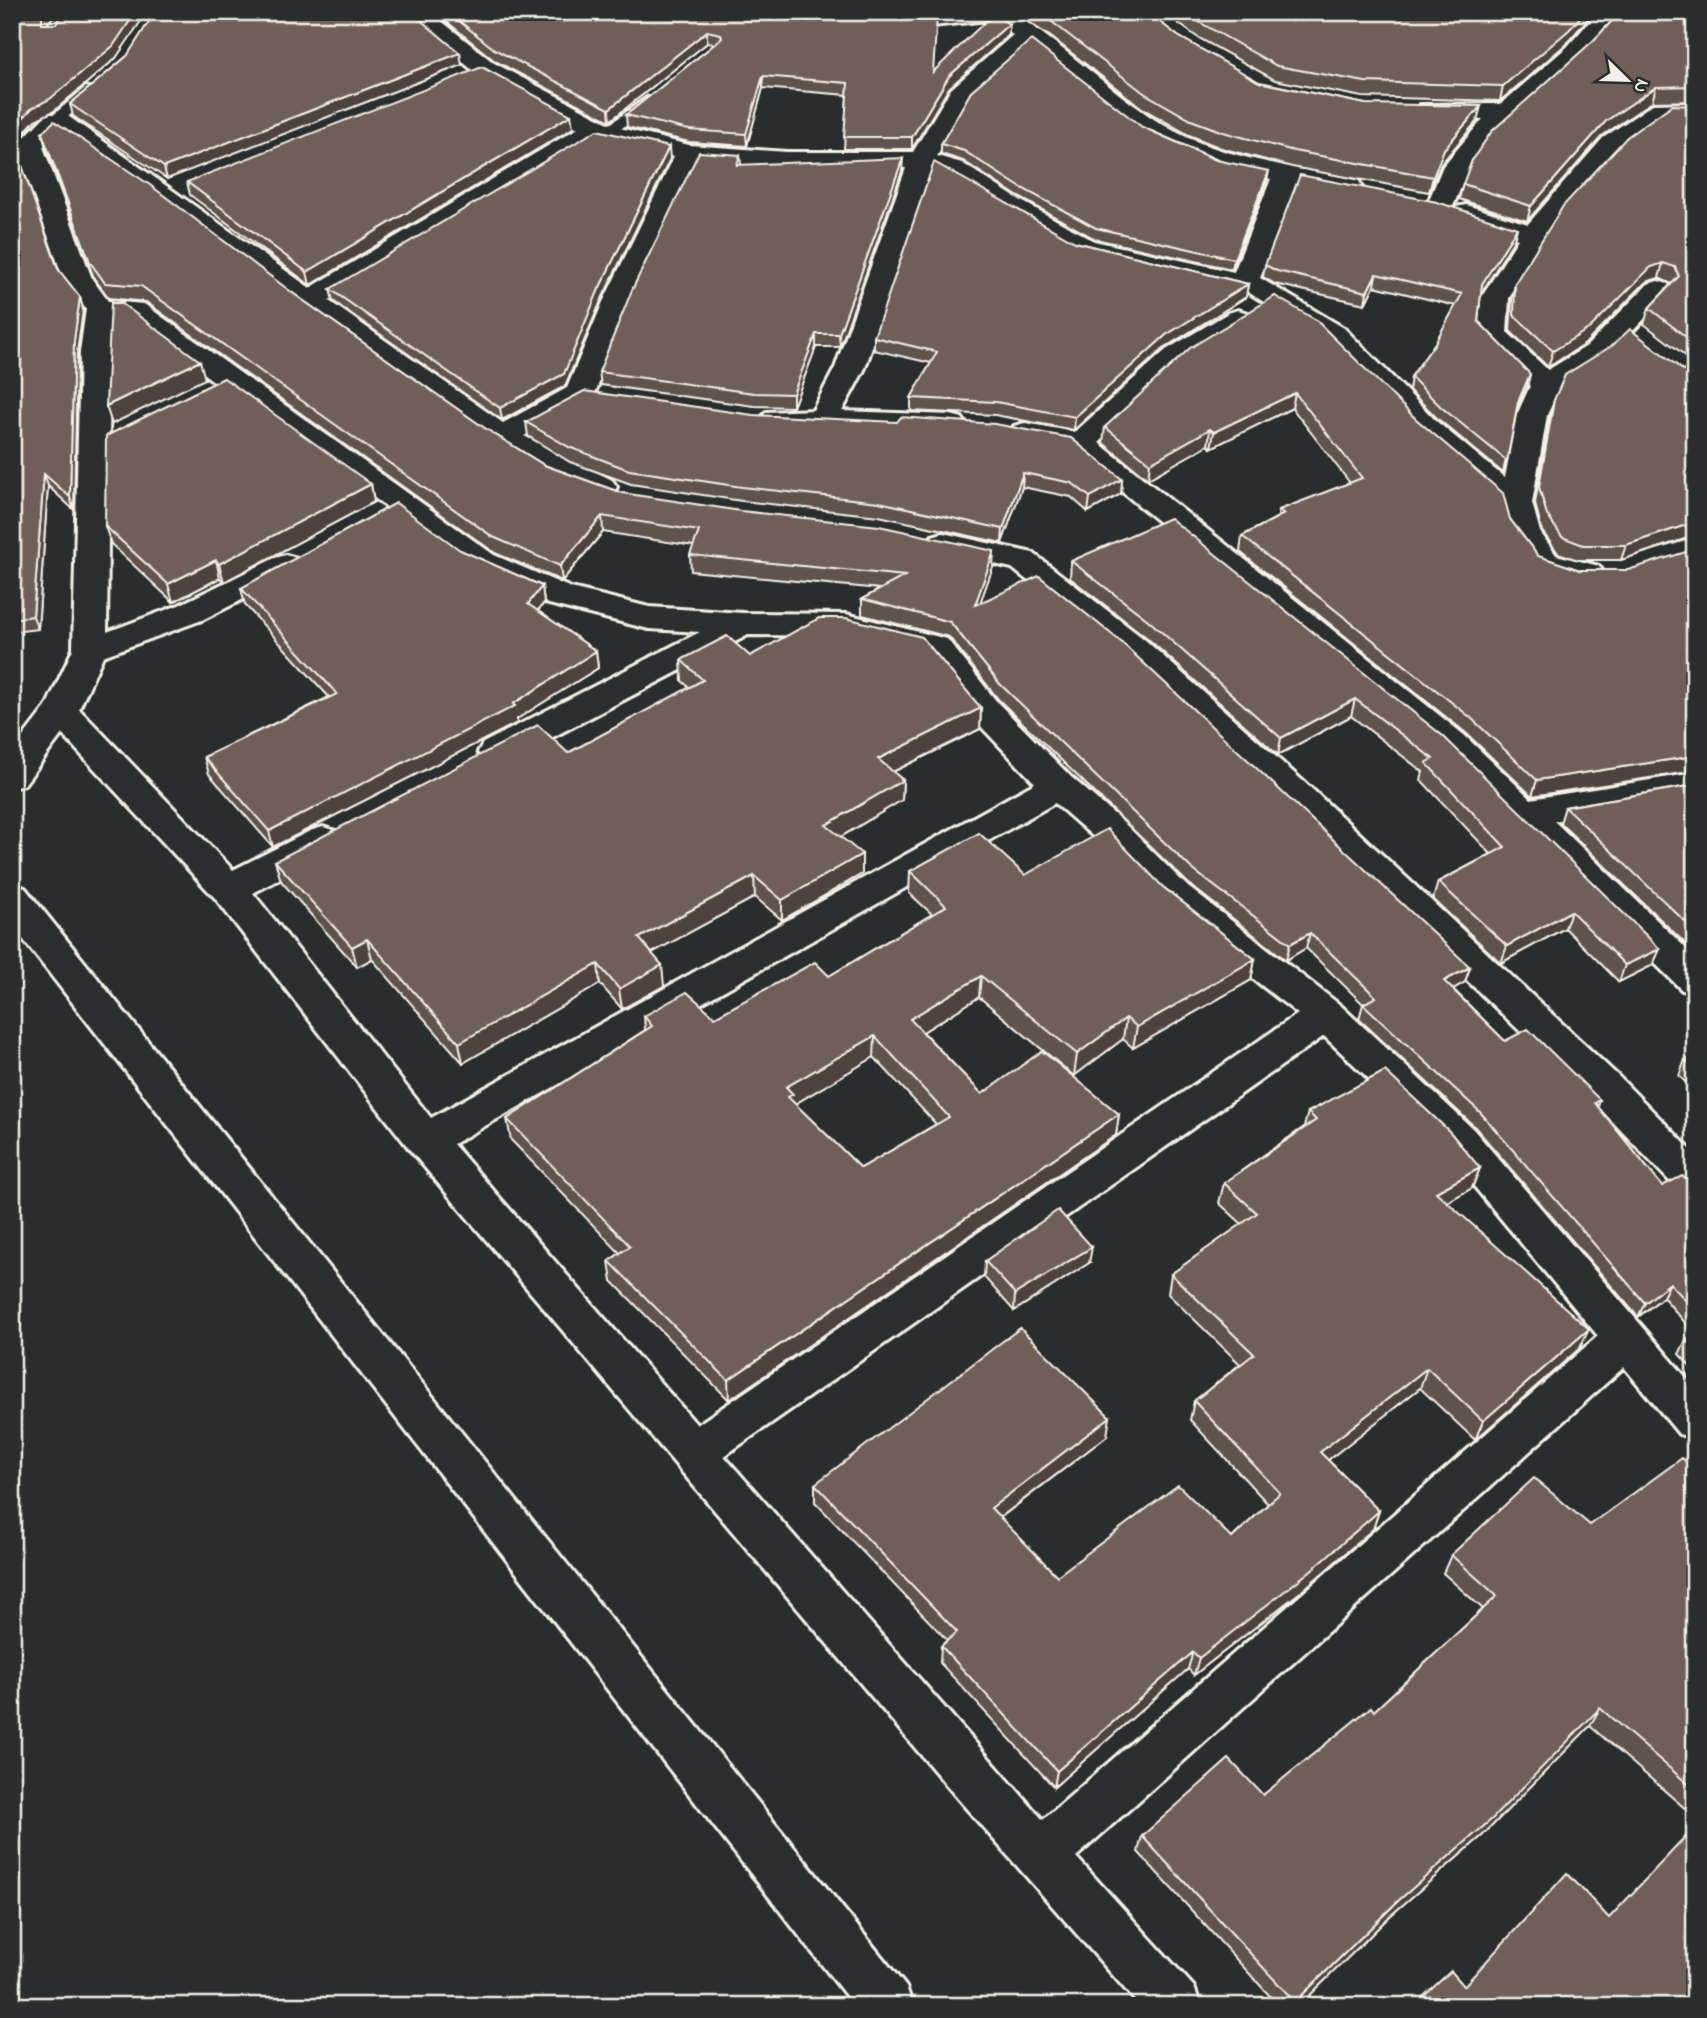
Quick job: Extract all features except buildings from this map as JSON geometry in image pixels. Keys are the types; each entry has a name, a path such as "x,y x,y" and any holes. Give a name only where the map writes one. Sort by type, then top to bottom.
{"street":[{"path":"415,12 485,68 603,130 689,152 787,160 922,160 953,170 1006,204 1085,247 1245,281 1334,334 1425,427 1516,503"},
{"path":"820,12 932,19 992,12 1029,34 1152,129 1224,161 1376,192"},
{"path":"1441,205 1456,166 1483,133 1576,52 1612,12"},
{"path":"824,419 850,368 922,160 960,93 1029,34"},
{"path":"460,78 485,68"},
{"path":"1402,109 1507,112"},
{"path":"1546,384 1492,334 1495,298 1532,234 1612,144 1661,109 1695,111"},
{"path":"12,776 61,711 90,649 106,441 95,352 100,309 78,280 29,146 55,120 177,187 309,301 500,436 558,471 624,496"},
{"path":"309,301 603,130"},
{"path":"500,436 594,395 617,302 689,152"},
{"path":"1245,281 1286,174"},
{"path":"1415,200 1441,205 1532,234"},
{"path":"1623,573 1575,573 1545,562 1524,533 1516,503 1532,415 1546,384 1633,333 1658,290"},
{"path":"1081,443 1176,356 1273,296"},
{"path":"100,309 134,310 218,386 387,510 483,562 561,596 649,618 743,624 846,625 935,647 985,710 1058,786 1109,830 1175,897 1326,1015 1460,1140 1695,1420"},
{"path":"741,416 901,420 988,426 1081,443 1452,743 1695,980"},
{"path":"918,538 1022,560 1132,647 1301,800 1604,1087 1695,1181"},
{"path":"90,649 144,633 210,607 316,549"},
{"path":"461,769 743,624"},
{"path":"61,711 229,888 425,1140 977,1784 1175,2006"},
{"path":"1523,813 1695,785"},
{"path":"425,1140 1058,786"},
{"path":"229,888 351,826"},
{"path":"12,898 887,2006"},
{"path":"694,1452 1326,1015"},
{"path":"1042,1854 1625,1339"}],"lane":[{"path":"55,120 104,79"},
{"path":"603,130 661,90"}]}
